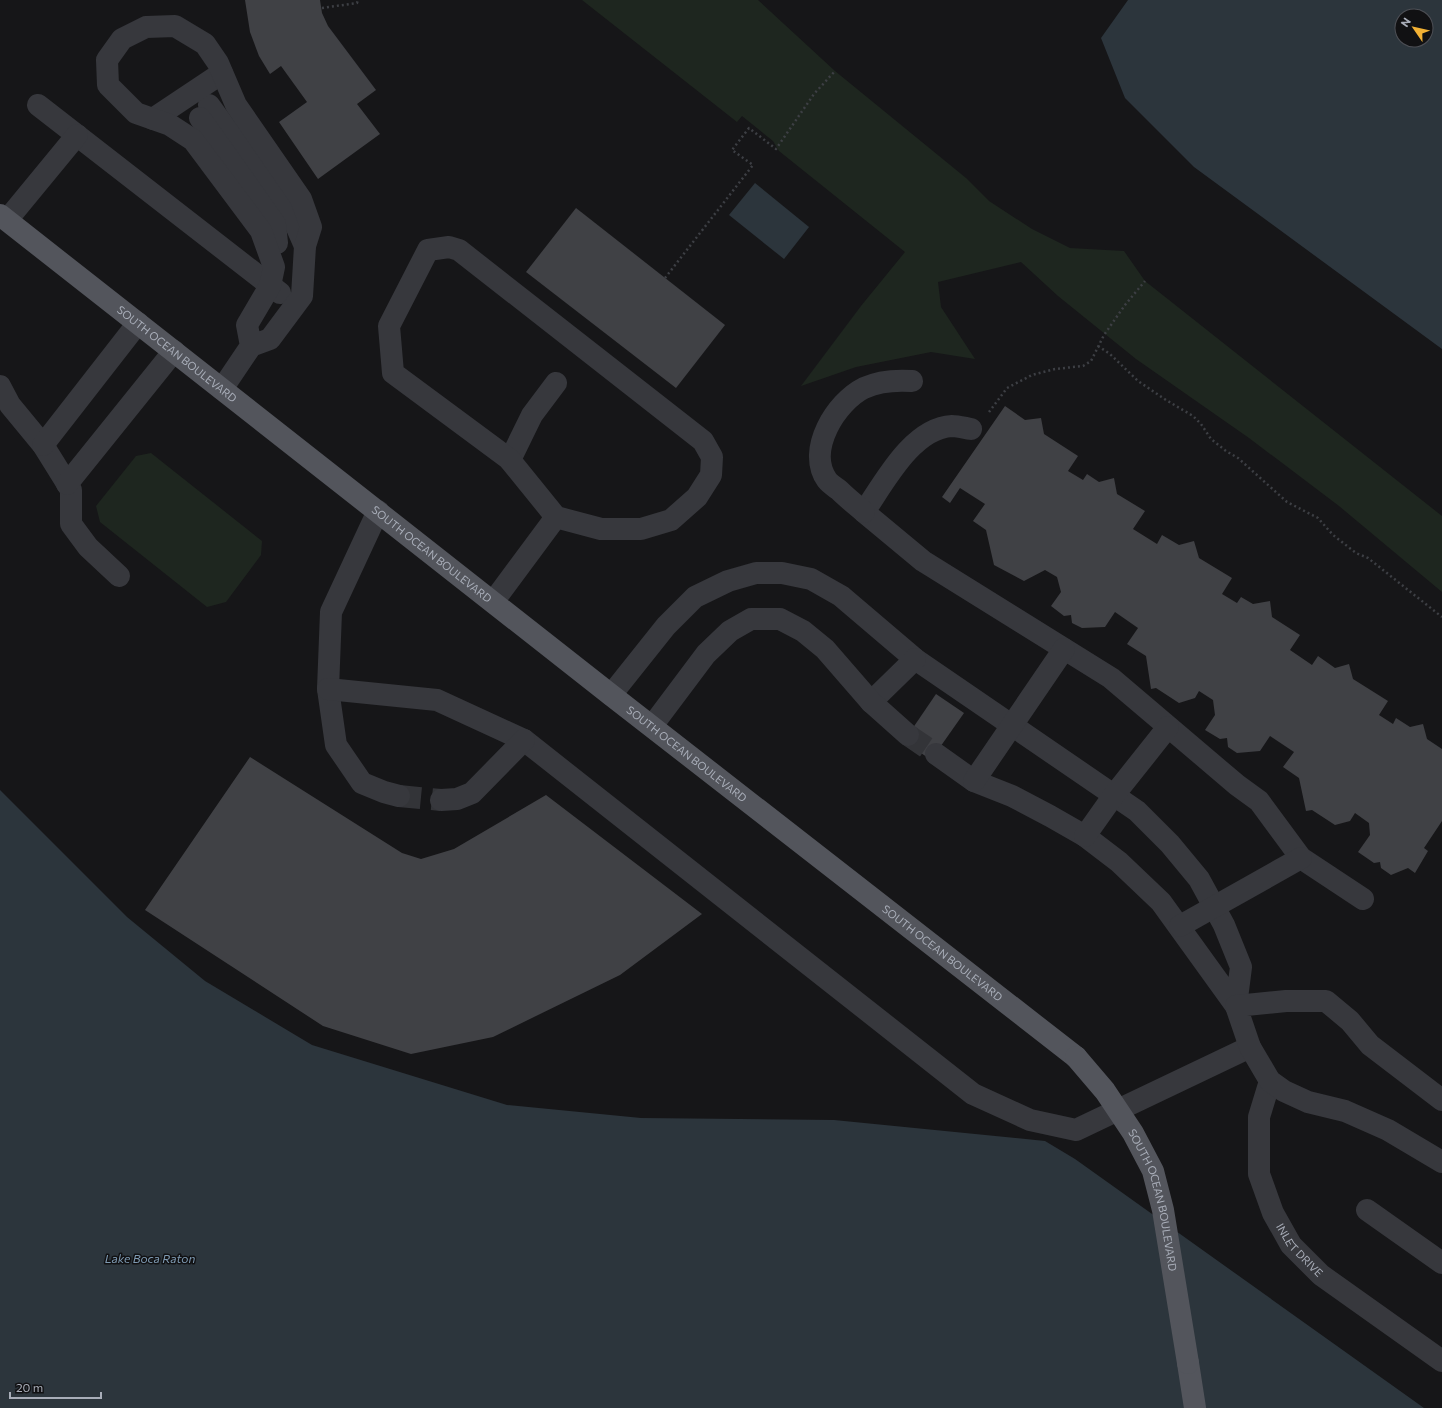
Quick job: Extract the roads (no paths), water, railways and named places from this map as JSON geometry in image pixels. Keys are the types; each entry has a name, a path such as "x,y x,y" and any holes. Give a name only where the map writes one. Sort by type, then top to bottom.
{"main road":[{"name":"SOUTH OCEAN BOULEVARD","path":"4,218 611,695 1076,1057 1105,1091 1133,1133 1154,1171 1163,1210 1195,1408"}],"lane":[{"path":"222,389 251,346 270,339 302,296 305,246 311,227 301,199 236,105 218,64 205,44 175,26 146,27 122,39 107,60 108,85 136,112 170,125 193,140 261,231 272,276"},
{"path":"154,119 222,73"},
{"path":"38,105 77,135 272,276 296,304"},
{"path":"251,346 247,324 272,276 279,256 275,224 205,112 294,221 305,246"},
{"path":"4,218 77,135"},
{"path":"449,248 459,250 703,442 712,457 711,475 696,498 671,520 641,529 601,529 556,517 510,460 393,373 389,326 428,250 449,248"},
{"path":"43,445 138,323"},
{"path":"67,484 174,351"},
{"path":"912,381 898,380 864,388 846,401 830,422 822,441 820,465 828,480 923,561 1111,678 1237,785 1259,801 1301,858 1362,899"},
{"path":"510,460 532,415 556,383"},
{"path":"0,386 10,404 43,445 71,490 71,524 88,547 120,576"},
{"path":"864,512 896,465 918,440 935,430 952,426 971,429"},
{"path":"378,511 331,612 328,689 336,745 362,783 399,796"},
{"path":"493,602 556,517"},
{"path":"611,695 666,626 695,597 728,582 756,573 782,573 811,579 841,596 915,659 1137,811 1170,844 1199,879 1224,924 1241,967 1236,1006"},
{"path":"652,726 706,654 730,631 751,619 780,619 803,631 825,649 871,702 908,735"},
{"path":"974,781 1064,649"},
{"path":"871,702 915,659"},
{"path":"328,689 437,700 524,740 973,1094 1030,1120 1076,1130 1250,1047"},
{"path":"1085,836 1114,795 1168,727"},
{"path":"441,800 457,799 472,793 524,740"},
{"path":"936,754 974,781 1012,796 1085,836 1119,862 1161,902 1180,926 1236,1006 1250,1047 1270,1081 1284,1091 1308,1102 1345,1112 1388,1130 1442,1162"},
{"path":"1180,926 1301,858"},
{"path":"1236,1006 1286,1001 1326,1001 1350,1021 1370,1046 1442,1100"},
{"name":"INLET DRIVE","path":"1270,1081 1259,1118 1259,1174 1273,1214 1291,1245 1321,1275 1442,1361"},
{"path":"1368,1210 1442,1263"}],"water":[{"path":"1128,0 1442,0 1442,349 1194,167 1125,98 1101,38"},
{"path":"755,183 809,227 784,259 729,215"},
{"name":"Lake Boca Raton","path":"0,790 127,917 205,981 312,1045 507,1105 641,1118 834,1120 1045,1141 1075,1159 1424,1408 0,1408"}],"tunnel":[{"path":"908,735 936,754"},
{"path":"399,796 441,800"}]}
